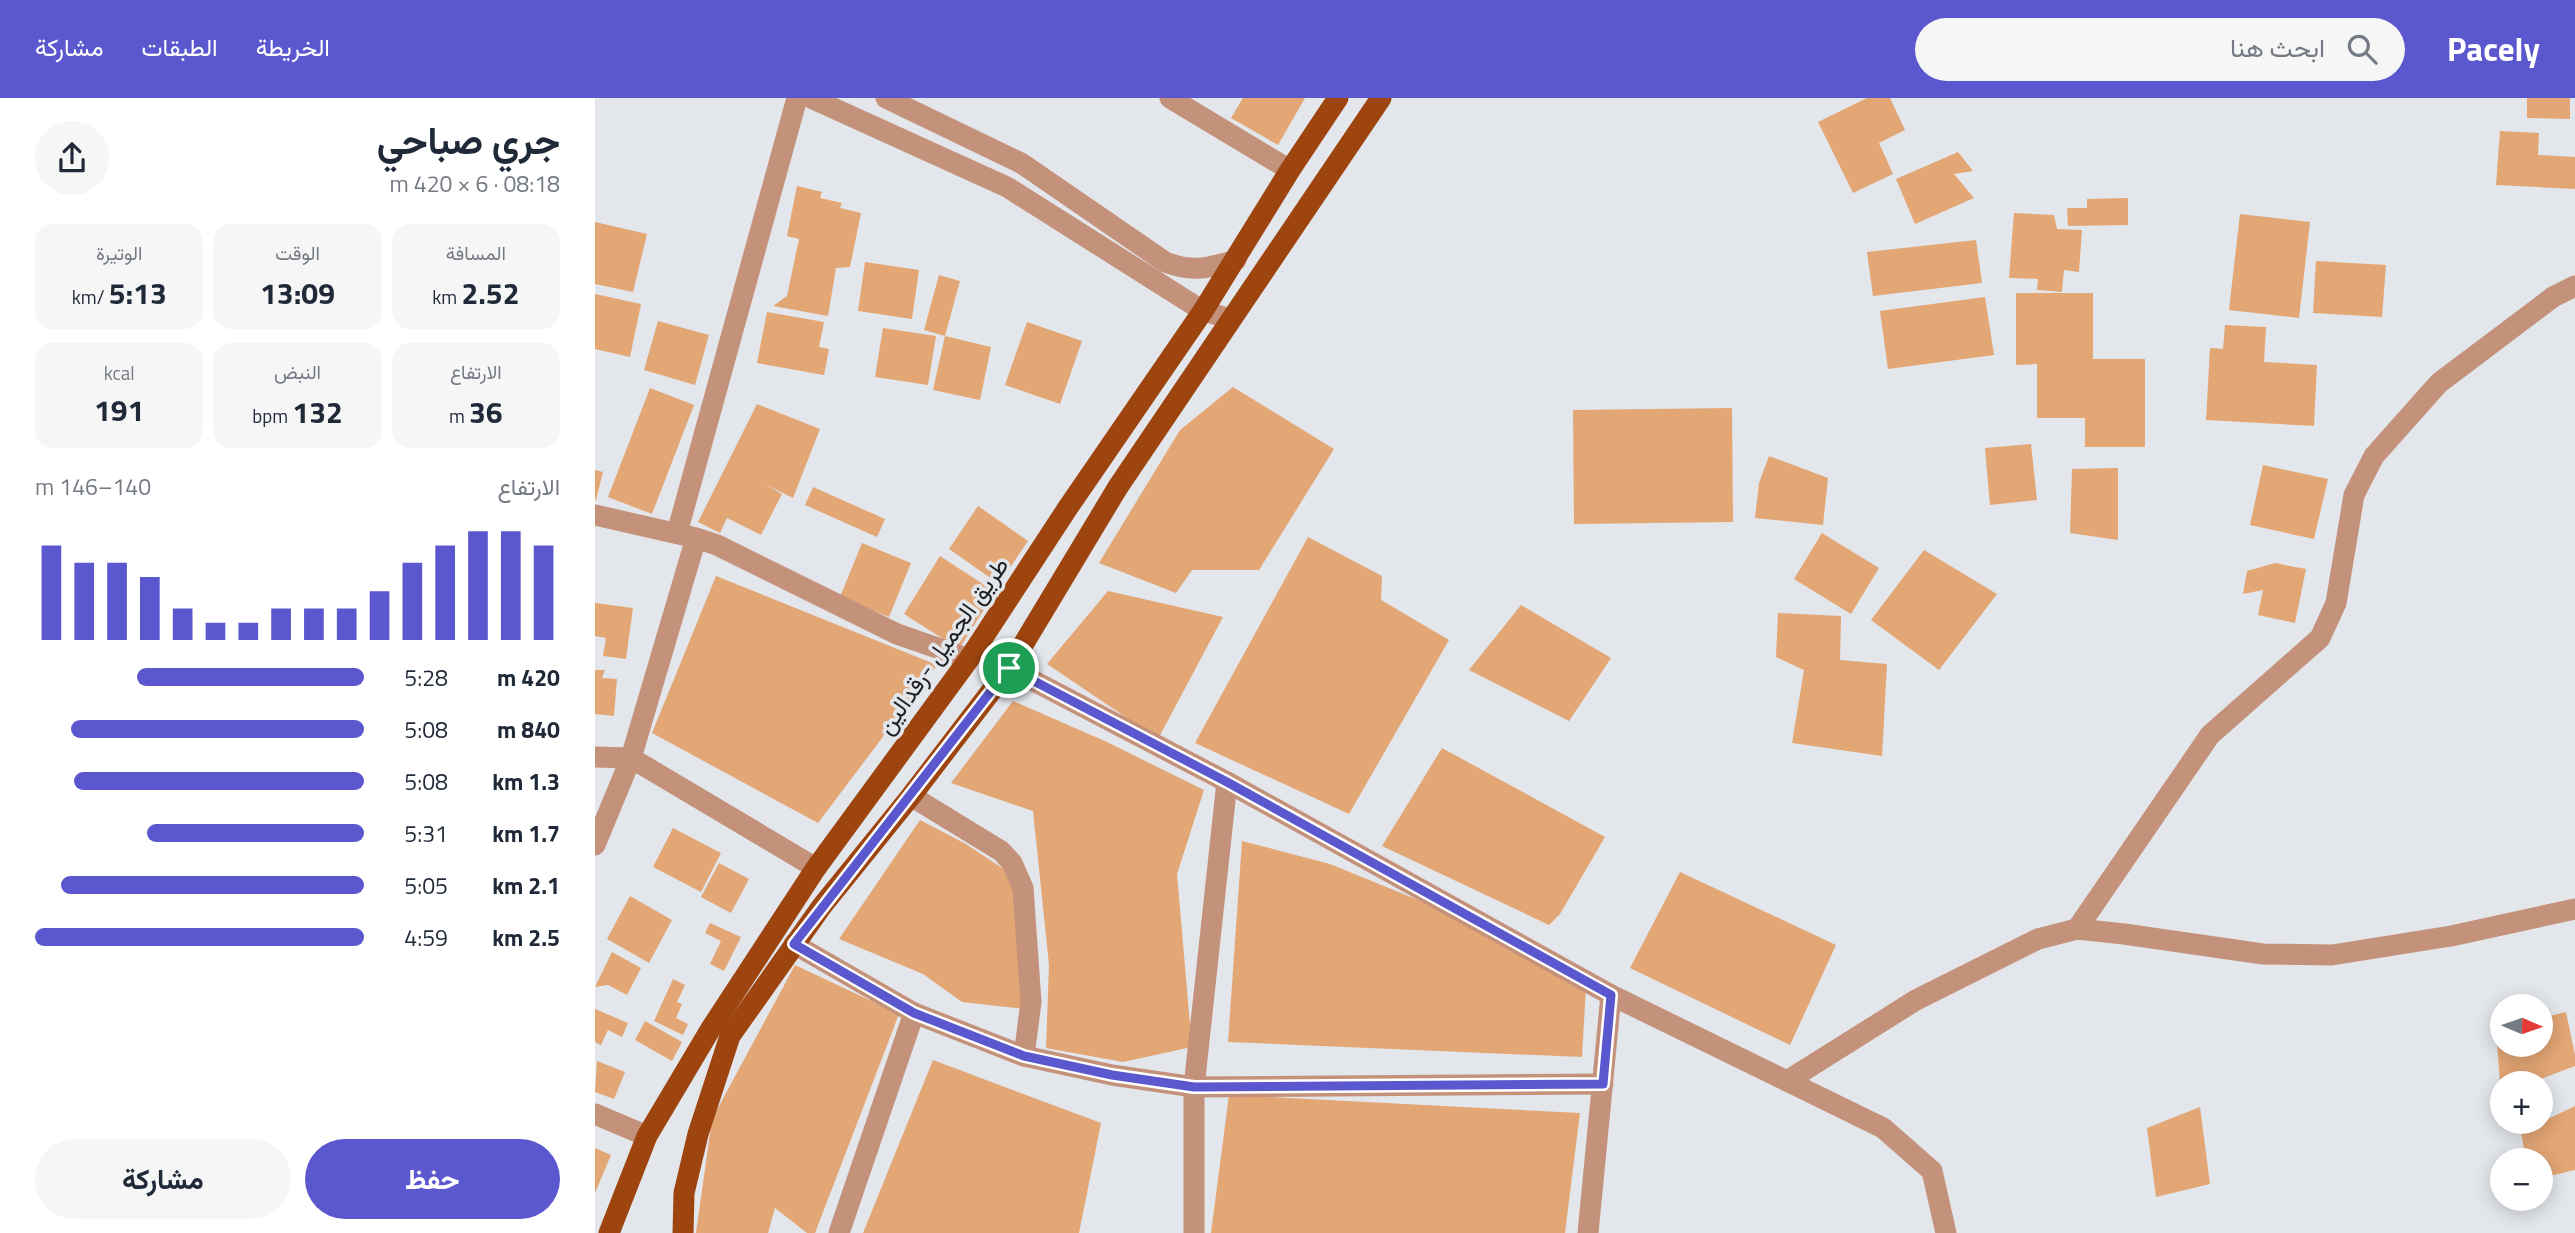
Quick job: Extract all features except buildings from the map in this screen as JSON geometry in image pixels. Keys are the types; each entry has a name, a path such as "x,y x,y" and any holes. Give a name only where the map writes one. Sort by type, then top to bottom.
{"main road":[{"name":"طريق الجميل -رقدالين","path":"609,1233 647,1136 710,1030 816,868 969,659 1067,509 1203,311 1338,98"},
{"path":"683,1233 684,1193 698,1134 730,1037 794,944 1009,668 1118,487 1381,98"}],"street":[{"path":"595,845 631,758 797,98"},
{"path":"811,98 1007,187 1203,311 1231,319"},
{"path":"886,98 1021,163 1165,262 1185,269 1200,269 1235,260"},
{"path":"1170,98 1290,170"},
{"path":"2077,929 2210,735 2320,638 2336,603 2354,495 2374,456 2439,383 2553,297 2575,286"},
{"path":"595,515 717,545 897,634 969,659"},
{"path":"1009,668 1227,782 1611,995 1883,1128 1931,1171 1946,1233"},
{"path":"595,757 631,758 816,868"},
{"path":"1195,1233 1194,1087 1227,782"},
{"path":"911,796 1001,851 1012,863 1023,888 1031,1002 1024,1056"},
{"path":"1787,1081 1916,1000 2038,939 2077,929 2263,954 2332,955 2451,936 2575,909"},
{"path":"794,944 914,1013 1024,1056 1112,1075 1194,1087 1603,1084"},
{"path":"1588,1233 1611,995"},
{"path":"839,1233 914,1013"},
{"path":"595,1114 647,1136"}],"route":[{"path":"1009,668 1227,782 1611,995 1603,1084 1194,1087 1112,1075 1024,1056 914,1013 794,944 1009,668"}]}
